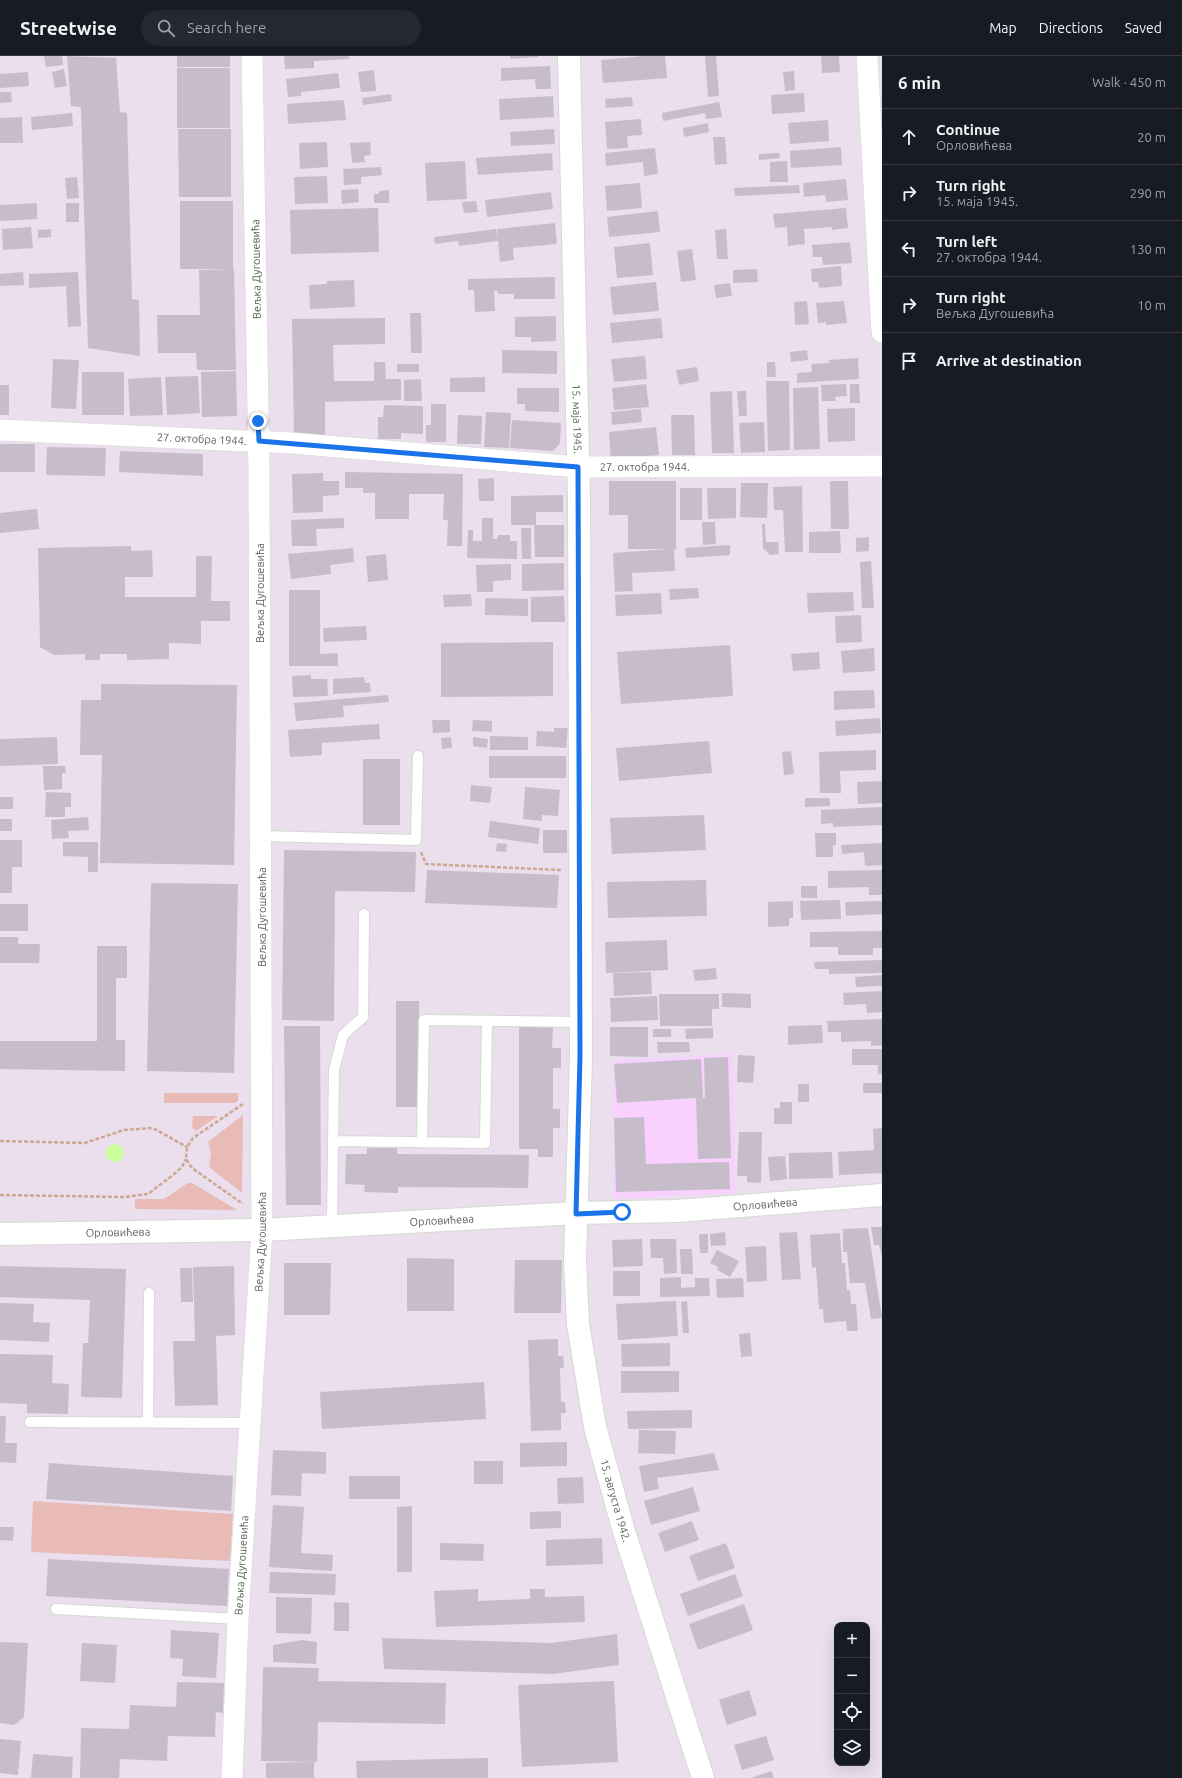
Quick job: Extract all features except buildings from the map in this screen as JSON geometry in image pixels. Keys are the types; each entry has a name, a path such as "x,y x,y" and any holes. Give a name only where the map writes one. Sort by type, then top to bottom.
{"street":[{"name":"Вељка Дугошевића","path":"232,1778 238,1619 262,1222 259,441 252,56"},
{"name":"15. маја 1945.","path":"569,56 578,467 580,1022 576,1214"},
{"path":"867,56 882,332"},
{"name":"27. октобра 1944.","path":"0,430 259,441 578,467 882,466"},
{"name":"Орловићева","path":"0,1234 262,1222 332,1226 576,1214 677,1211 882,1195"},
{"name":"15. августа 1942.","path":"576,1214 578,1324 595,1428 623,1528 703,1778"}],"lane":[{"path":"261,836 416,840 418,756"},
{"path":"332,1226 334,1070 343,1035 363,1018 364,914"},
{"path":"422,1142 424,1020 580,1022"},
{"path":"333,1141 485,1143 487,1021"},
{"path":"148,1422 149,1293"},
{"path":"30,1422 251,1423"},
{"path":"56,1609 238,1619"}],"path":[{"path":"416,840 426,864 580,871"},
{"path":"0,1195 124,1197 148,1194 174,1175 182,1166 186,1159 187,1147 193,1138 252,1098 262,1093"},
{"path":"0,1141 85,1144 124,1130 153,1128 187,1147"},
{"path":"186,1159 192,1168 250,1210 262,1222"}],"shaded area":[{"path":"732,1054 735,1193 613,1199 613,1061"},
{"path":"164,1093 238,1093 238,1101 235,1103 164,1103"},
{"path":"243,1115 242,1193 209,1167 211,1153 208,1142"},
{"path":"193,1116 218,1116 196,1131 192,1127"},
{"path":"111,1144 119,1144 124,1149 122,1160 119,1162 111,1162 106,1157 106,1149"},
{"path":"188,1183 192,1183 237,1210 135,1209 135,1199 164,1199"},
{"path":"33,1501 233,1514 230,1561 31,1552"}],"route":[{"path":"258,421 259,441 578,467 580,1056 576,1214 622,1212"}]}
